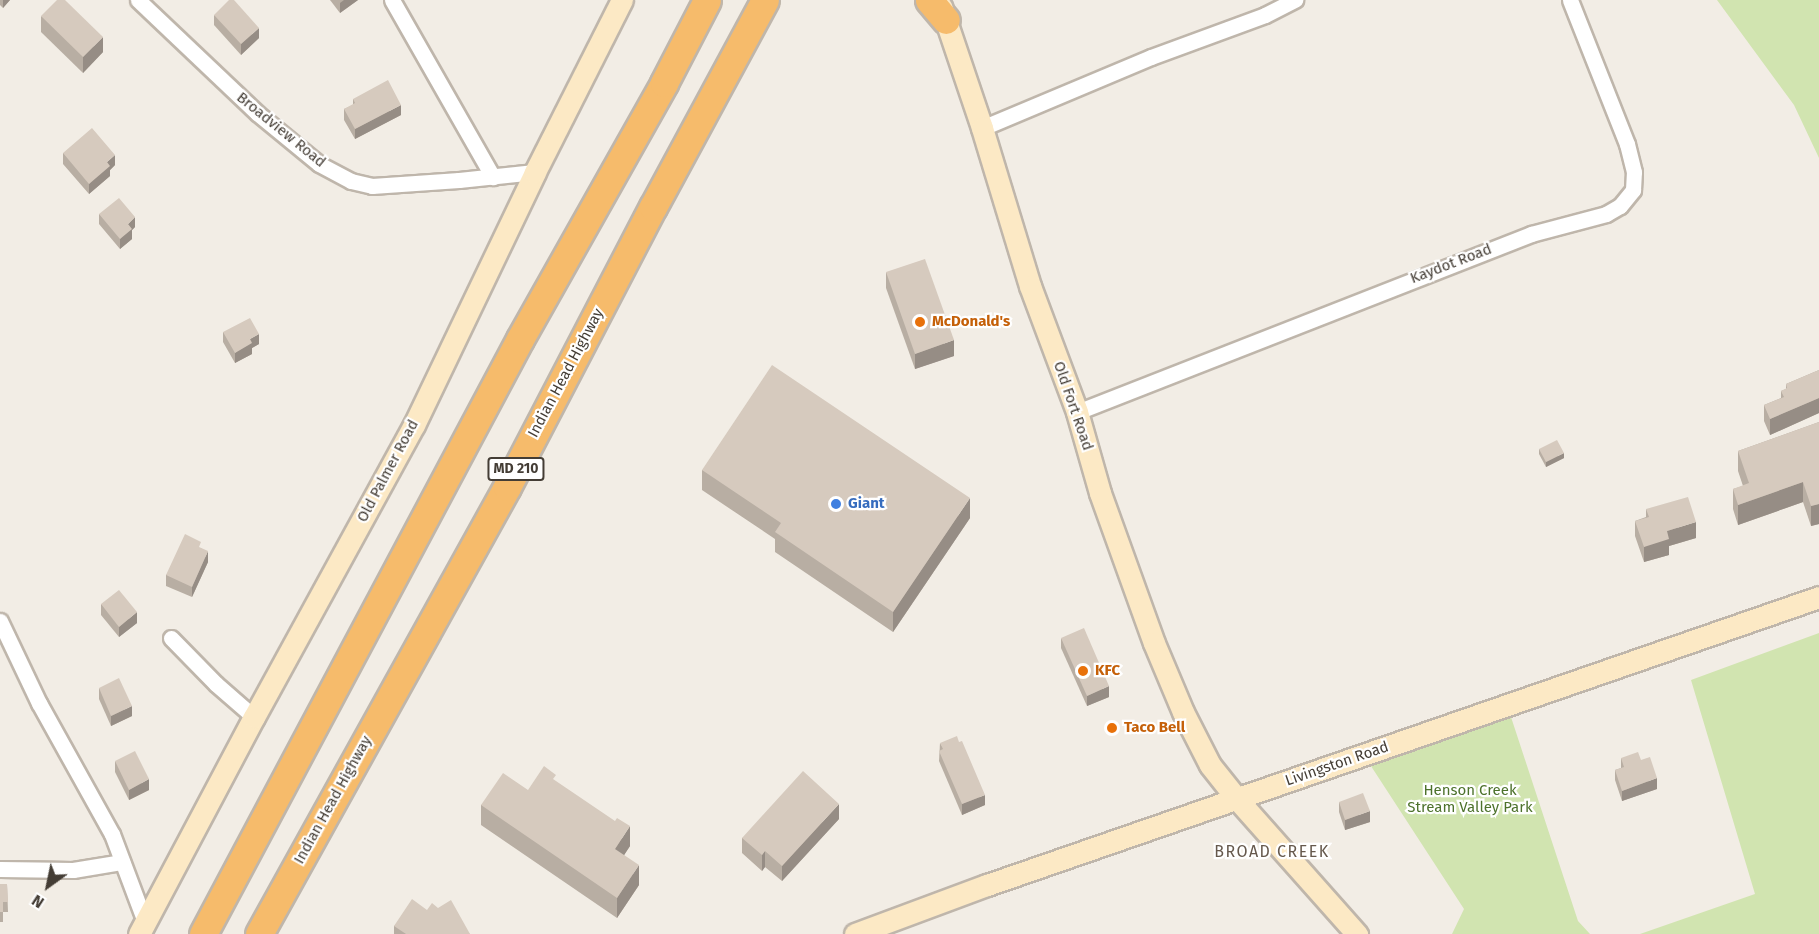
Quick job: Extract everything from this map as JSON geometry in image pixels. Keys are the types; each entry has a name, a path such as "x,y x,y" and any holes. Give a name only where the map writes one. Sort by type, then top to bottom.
{"highway":[{"path":"203,934 520,339 664,83 706,0"},
{"name":"Indian Head Highway","path":"259,934 507,487 765,0"},
{"path":"723,80 781,0"}],"main road":[{"name":"Old Palmer Road","path":"142,928 254,717 414,426 535,172 622,0"},
{"name":"Old Fort Road","path":"938,7 982,128 1030,286 1077,412 1100,493 1154,644 1183,712 1210,765 1236,799 1357,934"},
{"name":"Livingston Road","path":"855,934 1819,597"}],"street":[{"name":"Broadview Road","path":"138,0 257,113 319,164 351,181 372,186 535,172"},
{"path":"392,0 493,177"},
{"path":"982,128 1151,57 1265,15 1296,0"},
{"name":"Kaydot Road","path":"1077,412 1531,234 1606,214 1620,206 1633,190 1634,172 1611,102 1570,0"},
{"path":"0,621 39,703 112,834 142,928"},
{"path":"171,638 216,684 254,717"},
{"path":"0,869 73,870 122,862"}],"green space":[{"path":"1717,0 1819,0 1819,158 1794,105"},
{"path":"1819,633 1819,934 1640,934 1755,894 1691,680"},
{"name":"Henson Creek Stream Valley Park","path":"1511,717 1578,921 1590,934 1452,934 1464,909 1369,763"}],"building":[{"path":"57,0 65,0 103,37 83,57 41,16"},
{"path":"229,0 234,0 259,28 241,44 214,15"},
{"path":"388,80 401,105 355,129 344,109 355,103 353,99"},
{"path":"92,128 115,155 107,162 110,166 89,184 63,153"},
{"path":"119,198 135,217 128,224 132,229 120,239 99,214"},
{"name":"McDonald's","path":"925,259 954,340 915,354 886,272"},
{"path":"250,318 259,334 250,339 252,343 235,353 223,332"},
{"name":"Giant","path":"772,365 970,498 893,612 775,532 781,523 702,470"},
{"path":"1819,370 1819,398 1770,419 1764,405 1784,397 1781,391 1787,388 1786,384"},
{"path":"1819,422 1819,504 1811,506 1803,482 1738,505 1733,489 1749,483 1738,451"},
{"path":"1557,440 1564,453 1546,462 1539,449"},
{"path":"1688,497 1696,522 1667,531 1669,539 1644,547 1635,521 1649,517 1646,509"},
{"path":"185,534 201,542 199,547 208,551 192,587 166,575"},
{"path":"119,590 137,612 119,627 101,604"},
{"path":"1084,628 1109,686 1087,696 1061,638"},
{"path":"119,678 132,706 111,716 99,688"},
{"path":"957,736 959,742 962,741 985,795 962,804 939,751 943,749 940,743"},
{"path":"135,751 149,779 129,790 115,761"},
{"path":"1638,752 1641,760 1650,757 1657,778 1622,791 1615,770 1624,767 1621,758"},
{"path":"544,766 556,775 553,779 615,821 617,818 630,826 615,849 639,865 617,898 481,805 503,773 528,790"},
{"path":"803,771 839,804 782,866 765,851 762,855 742,838"},
{"path":"1363,793 1370,811 1345,820 1339,802"},
{"path":"0,884 7,884 8,902 3,902 3,912 0,912"},
{"path":"412,899 427,910 432,903 438,908 451,900 470,934 406,934 394,926"}],"place":[{"name":"McDonald's","path":"920,322"},
{"name":"Giant","path":"836,504"},
{"name":"KFC","path":"1083,671"},
{"name":"Taco Bell","path":"1112,728"}],"district":[{"name":"BROAD CREEK","path":"1272,852"}]}
